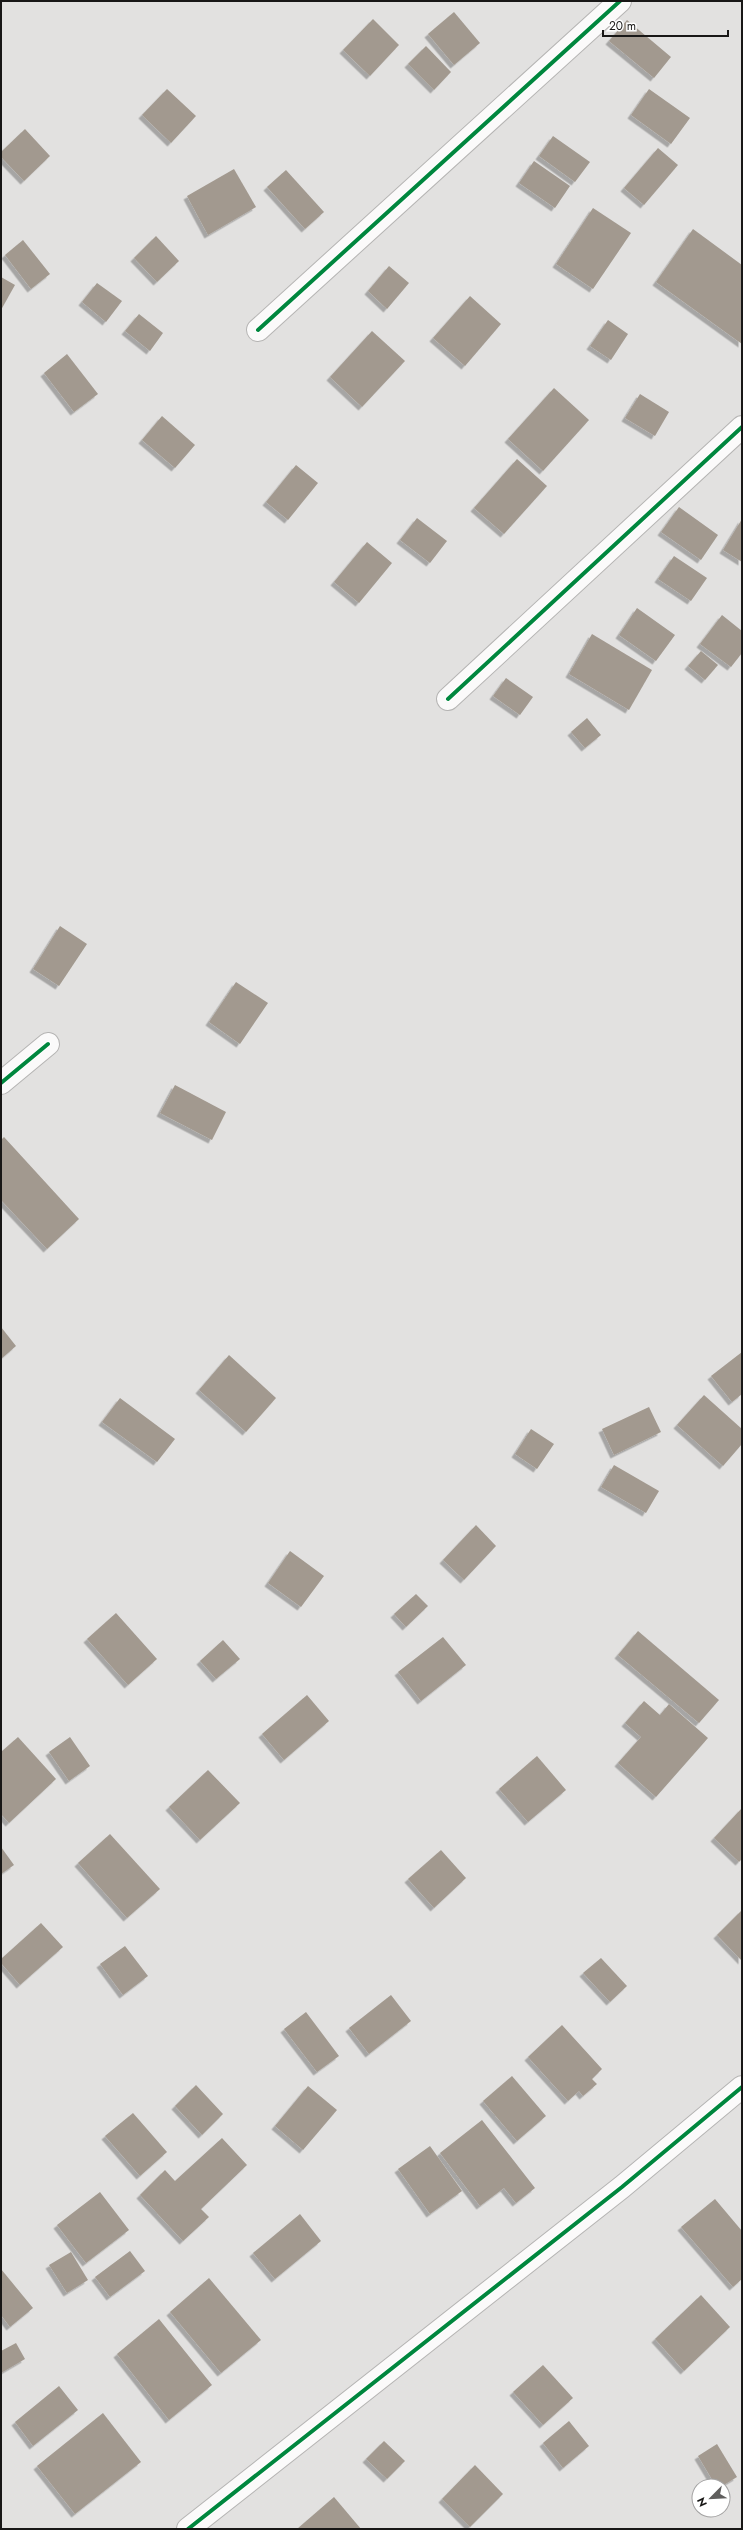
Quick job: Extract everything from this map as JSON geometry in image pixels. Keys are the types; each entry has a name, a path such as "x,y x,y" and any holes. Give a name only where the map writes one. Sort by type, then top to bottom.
{"street":[{"path":"258,330 620,1"},
{"path":"448,699 742,426"},
{"path":"1,1083 48,1044"},
{"path":"188,2529 622,2187 742,2087"}],"building":[{"path":"454,12 480,43 454,65 428,34"},
{"path":"373,19 399,45 370,76 343,50"},
{"path":"627,20 671,57 654,78 609,41"},
{"path":"426,46 451,72 434,90 408,64"},
{"path":"167,89 196,116 171,143 142,115"},
{"path":"649,89 690,118 671,144 631,115"},
{"path":"25,129 50,156 24,181 1,157 1,152"},
{"path":"553,136 590,162 575,182 539,156"},
{"path":"658,148 678,165 644,205 624,188"},
{"path":"534,161 570,186 555,208 519,183"},
{"path":"234,169 256,207 208,235 187,196"},
{"path":"286,170 324,212 305,229 267,187"},
{"path":"593,208 631,233 593,289 556,264"},
{"path":"693,229 742,265 742,344 656,282"},
{"path":"156,236 179,261 157,282 134,258"},
{"path":"23,240 50,274 31,289 5,255"},
{"path":"389,266 409,283 387,309 368,291"},
{"path":"1,277 15,285 1,310"},
{"path":"97,283 122,301 106,322 82,302"},
{"path":"470,296 501,324 465,366 433,338"},
{"path":"139,314 163,333 150,351 125,331"},
{"path":"608,320 628,334 611,360 590,346"},
{"path":"372,331 405,361 362,407 330,377"},
{"path":"67,354 98,394 74,412 44,373"},
{"path":"554,388 589,420 543,471 508,439"},
{"path":"640,394 669,412 655,436 625,418"},
{"path":"162,416 195,445 175,468 142,440"},
{"path":"517,459 547,486 504,534 474,508"},
{"path":"296,465 318,483 288,520 266,502"},
{"path":"679,507 718,535 701,560 661,532"},
{"path":"417,518 447,541 430,563 400,540"},
{"path":"742,519 742,562 723,550"},
{"path":"367,542 392,563 359,603 334,582"},
{"path":"674,556 707,578 691,601 658,579"},
{"path":"637,608 675,635 656,661 619,635"},
{"path":"722,615 742,631 742,653 731,667 700,644"},
{"path":"592,634 652,670 629,710 569,674"},
{"path":"701,651 718,665 705,680 688,666"},
{"path":"506,678 533,697 520,715 493,696"},
{"path":"587,718 601,735 585,748 571,732"},
{"path":"60,926 87,944 59,986 33,969"},
{"path":"236,982 268,1003 240,1044 209,1022"},
{"path":"175,1085 226,1112 212,1140 160,1113"},
{"path":"4,1137 79,1219 47,1249 1,1200 1,1140"},
{"path":"1,1327 16,1346 1,1359"},
{"path":"742,1352 742,1394 732,1402 711,1376"},
{"path":"229,1355 276,1398 246,1432 199,1390"},
{"path":"704,1395 742,1429 742,1444 723,1466 677,1425"},
{"path":"120,1398 175,1439 157,1462 102,1422"},
{"path":"649,1407 661,1432 614,1455 602,1429"},
{"path":"531,1429 554,1444 537,1469 515,1454"},
{"path":"614,1465 659,1491 646,1513 601,1487"},
{"path":"476,1525 496,1546 464,1580 443,1560"},
{"path":"290,1551 324,1576 301,1607 268,1583"},
{"path":"416,1594 428,1606 406,1627 394,1614"},
{"path":"116,1613 157,1659 128,1685 87,1639"},
{"path":"638,1631 719,1700 699,1723 618,1655"},
{"path":"443,1637 466,1665 421,1701 398,1672"},
{"path":"223,1640 240,1659 216,1679 200,1661"},
{"path":"307,1695 329,1721 284,1760 262,1734"},
{"path":"644,1701 660,1715 669,1704 708,1738 656,1797 618,1763 641,1737 625,1723"},
{"path":"18,1737 56,1779 9,1823 1,1814 1,1752"},
{"path":"70,1737 90,1766 69,1781 49,1752"},
{"path":"537,1756 566,1790 528,1822 499,1789"},
{"path":"208,1770 240,1803 200,1840 169,1807"},
{"path":"742,1808 742,1859 739,1862 714,1838"},
{"path":"110,1834 160,1889 127,1918 78,1863"},
{"path":"1,1847 14,1865 1,1874"},
{"path":"441,1850 466,1878 434,1908 408,1879"},
{"path":"742,1910 742,1961 717,1935"},
{"path":"41,1923 63,1947 20,1985 1,1963 1,1959"},
{"path":"125,1946 148,1976 123,1995 100,1964"},
{"path":"601,1958 627,1986 610,2002 583,1973"},
{"path":"391,1995 411,2021 369,2054 349,2028"},
{"path":"306,2012 339,2056 317,2072 284,2029"},
{"path":"562,2025 602,2069 592,2079 597,2084 583,2096 579,2091 568,2101 528,2057"},
{"path":"512,2076 546,2116 517,2141 483,2101"},
{"path":"196,2085 223,2114 202,2135 175,2106"},
{"path":"308,2086 337,2110 303,2150 275,2126"},
{"path":"133,2113 167,2152 140,2176 105,2136"},
{"path":"482,2120 535,2188 516,2203 504,2188 480,2206 440,2153"},
{"path":"222,2138 247,2165 201,2209 209,2217 183,2241 140,2195 165,2170 175,2181"},
{"path":"430,2146 462,2191 430,2214 398,2169"},
{"path":"100,2192 129,2230 86,2263 57,2225"},
{"path":"715,2199 742,2231 742,2279 733,2287 681,2227"},
{"path":"300,2214 321,2241 275,2279 253,2253"},
{"path":"130,2251 145,2271 110,2297 95,2277"},
{"path":"71,2252 88,2280 67,2293 49,2265"},
{"path":"1,2269 33,2308 10,2327 1,2315"},
{"path":"209,2278 261,2340 221,2373 170,2312"},
{"path":"701,2295 730,2327 684,2371 655,2339"},
{"path":"159,2319 212,2385 169,2420 117,2354"},
{"path":"16,2343 25,2359 1,2373 1,2351"},
{"path":"543,2365 573,2398 543,2425 513,2392"},
{"path":"59,2386 78,2410 33,2446 15,2422"},
{"path":"103,2413 141,2462 75,2514 37,2466"},
{"path":"569,2421 589,2446 563,2468 543,2443"},
{"path":"384,2441 405,2461 387,2479 366,2459"},
{"path":"717,2444 737,2477 731,2481 731,2478 711,2478 698,2456"},
{"path":"475,2465 503,2494 470,2527 442,2499"},
{"path":"334,2497 361,2529 297,2529"}],"cycle path":[{"path":"258,330 620,1"},
{"path":"448,699 742,427"},
{"path":"1,1083 48,1044"},
{"path":"188,2529 622,2187 742,2087"}]}
